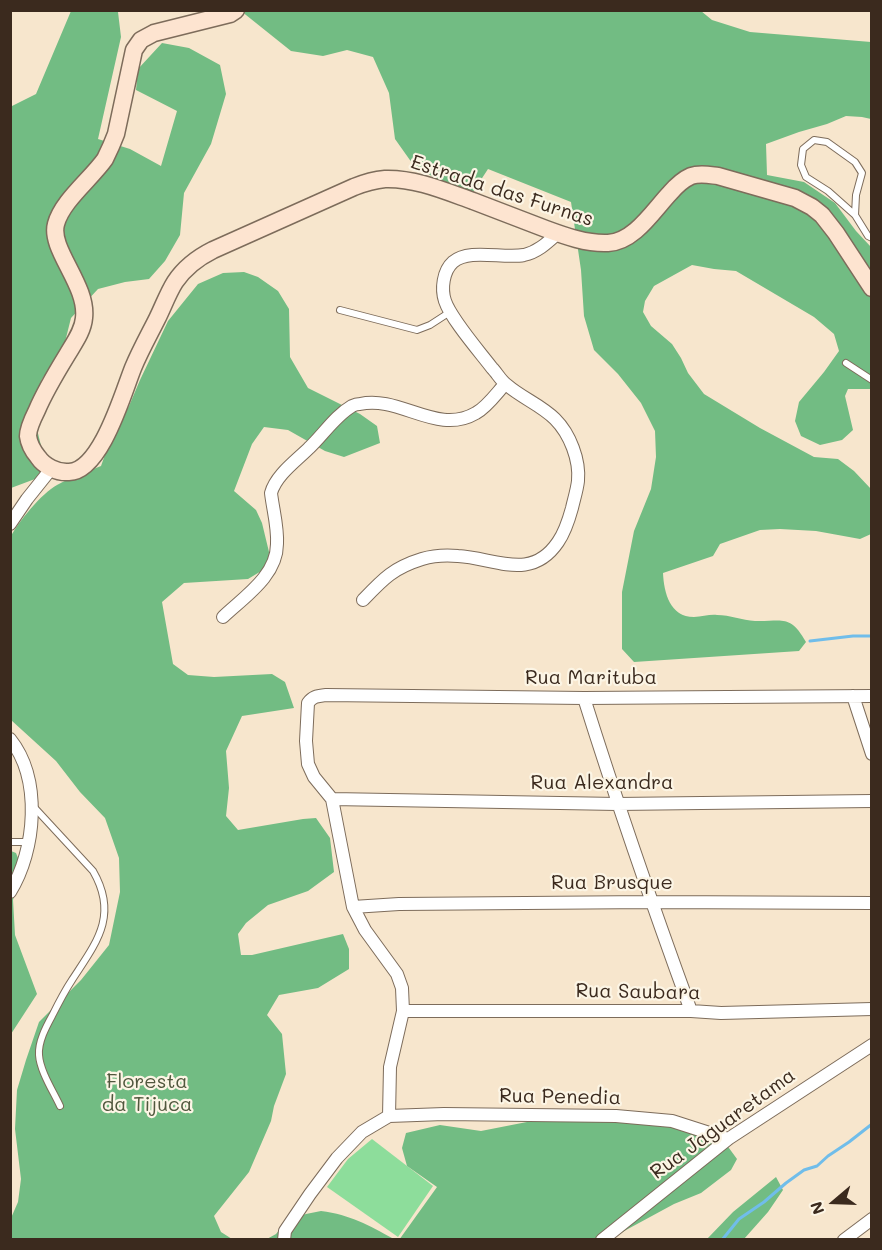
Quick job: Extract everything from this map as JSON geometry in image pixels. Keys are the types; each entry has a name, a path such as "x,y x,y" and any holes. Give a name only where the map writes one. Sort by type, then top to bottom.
{"main road":[{"path":"51,469 40,461 32,449 28,435 44,394 79,334 84,318 83,300 78,285 54,233 60,212 105,159 116,134 132,56 141,40 154,33 230,14 236,10"},
{"name":"Estrada das Furnas","path":"51,469 69,472 78,470 94,456 106,438 134,366 175,282 187,267 197,258 213,250 371,181 385,179 417,182 558,233 590,242 615,243 626,239 636,230 681,181 697,175 712,175 795,198 812,207 822,215 836,233 872,288"}],"street":[{"path":"363,600 394,570 423,559 459,556 516,566 539,560 550,552 559,540 570,517 578,482 576,456 569,439 557,421 545,410 506,384 450,312 442,285 452,263 461,257 526,254 542,248 558,233"},
{"path":"224,617 262,581 271,568 278,544 271,493 273,486 336,419 353,405 383,402 434,419 460,420 476,413 506,384"},
{"path":"10,524 51,469"},
{"name":"Rua Marituba","path":"332,799 314,777 308,764 306,741 308,703 317,696 584,698 872,696"},
{"path":"853,696 872,754"},
{"path":"584,698 617,804 692,1011"},
{"path":"10,739 16,746 27,770 32,804 30,842 16,883 10,892"},
{"path":"284,1239 285,1231 337,1158 362,1132 389,1116 390,1067 404,1011 402,988 397,974 365,930 353,907 332,799"},
{"name":"Rua Alexandra","path":"332,799 617,804 872,801"},
{"name":"Rua Brusque","path":"353,907 399,904 651,902 872,903"},
{"name":"Rua Saubara","path":"404,1011 692,1011 722,1013 872,1009"},
{"name":"Rua Jaguaretama","path":"602,1239 728,1139 872,1045"},
{"name":"Rua Penedia","path":"389,1116 444,1114 616,1116 672,1121 728,1139"},
{"path":"844,1239 872,1219"}],"lane":[{"path":"855,215 856,195 861,173 855,162 827,142 814,140 803,149 801,165 806,177 828,191 855,215 868,236 872,238"},
{"path":"340,310 417,330 430,325 450,312"},
{"path":"846,363 872,380"},
{"path":"32,804 93,871 100,883 104,902 100,936 46,1026 39,1048 42,1069 60,1106"},
{"path":"10,842 30,842"}],"green space":[{"path":"71,11 118,12 121,37 98,139 130,149 161,166 177,111 136,90 138,69 162,43 189,48 220,65 226,94 211,144 184,193 180,235 165,261 149,279 98,289 71,318 63,350 42,379 32,409 46,466 35,479 11,488 10,107 36,94"},
{"path":"241,11 701,11 712,20 750,32 871,42 871,119 846,116 766,144 767,175 804,182 835,203 871,247 871,389 848,389 845,396 853,430 842,440 820,445 801,436 795,421 799,402 839,351 834,334 814,317 736,271 692,265 654,286 645,301 643,312 651,326 672,344 688,373 704,394 814,457 838,459 854,471 871,489 871,534 860,539 816,531 760,530 720,544 713,556 663,573 667,596 679,613 694,617 714,615 755,621 784,621 795,627 806,642 799,651 634,662 622,649 622,592 634,531 651,489 656,457 655,431 641,403 618,374 594,350 584,316 581,270 571,202 488,169 473,192 445,185 412,163 395,139 389,93 373,57 347,50 323,56 291,51"},
{"name":"Floresta da Tijuca","path":"244,272 258,277 278,291 289,309 290,357 308,388 360,414 377,426 380,443 344,457 325,451 288,430 264,427 252,444 234,491 256,510 262,523 269,552 268,567 248,579 184,583 162,602 173,664 188,675 214,677 272,674 285,682 294,708 242,716 226,751 229,788 226,816 238,830 316,818 330,838 334,872 308,891 268,905 246,923 238,934 241,955 252,955 343,934 349,949 349,969 318,988 279,995 267,1015 282,1034 286,1074 271,1121 249,1172 214,1216 221,1232 232,1239 11,1239 11,1218 18,1202 21,1179 15,1129 17,1090 26,1060 39,1022 81,980 109,945 120,892 119,858 105,818 80,792 56,761 11,720 10,538 44,494 57,485 101,466 112,435 129,406 168,321 198,284 223,273"},
{"path":"11,851 16,853 20,863 19,879 13,900 15,935 37,994 11,1034"},
{"path":"630,1117 718,1133 737,1159 731,1170 701,1193 674,1204 611,1239 399,1240 437,1187 407,1166 402,1148 406,1133 440,1125 481,1131 532,1121 578,1122"},
{"path":"372,1139 433,1186 398,1237 327,1187 348,1159"},
{"path":"776,1177 783,1190 768,1212 744,1239 707,1239 733,1212"},
{"path":"321,1211 350,1218 394,1239 265,1240 276,1234 287,1220"}],"waterway":[{"path":"810,641 872,636"},
{"path":"722,1240 739,1219 804,1170 817,1166 872,1124"}]}
